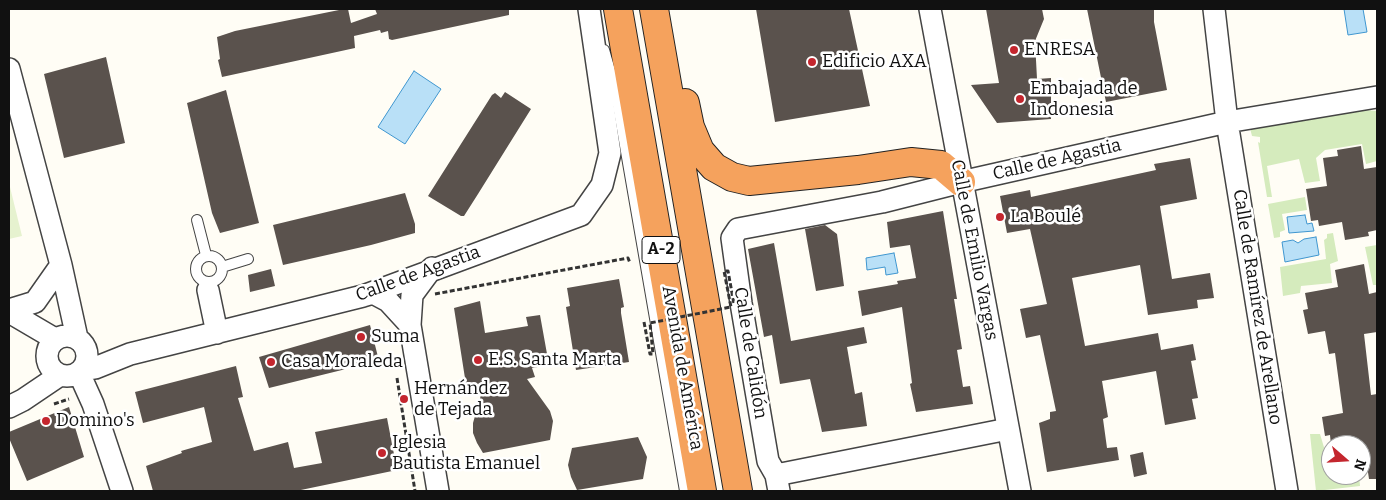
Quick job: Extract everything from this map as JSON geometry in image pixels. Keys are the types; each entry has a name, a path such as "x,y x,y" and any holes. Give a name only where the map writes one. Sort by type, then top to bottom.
{"highway":[{"name":"Avenida de América","path":"618,9 702,491"},
{"name":"Avenida de América","path":"654,9 738,491"},
{"path":"665,9 671,20 690,127 700,152 714,167 732,177 749,181 858,170 911,162 941,165 961,182"}],"street":[{"name":"Calle de Agastia","path":"9,407 74,373 96,368 130,354 363,296 432,268 581,215 602,185 610,153 590,9"},
{"name":"Calle de Emilio Vargas","path":"930,9 1020,491"},
{"name":"Calle de Ramírez de Arellano","path":"1214,9 1227,122 1287,491"},
{"path":"9,69 61,265 69,340"},
{"name":"Calle de Agastia","path":"738,229 882,202 961,182 1227,122 1377,97"},
{"name":"Calle de Calidón","path":"738,229 732,238 741,303 768,461 778,483 1008,429"},
{"path":"9,311 35,302 61,265"},
{"path":"432,268 412,295 410,325 438,491"},
{"path":"209,286 216,333"},
{"path":"363,296 373,294 388,301 410,325"},
{"path":"9,311 69,340 87,355 74,373"},
{"name":"Calle de Agastia","path":"69,340 130,354"},
{"path":"69,340 49,348 48,356 53,370 74,373"},
{"path":"74,373 93,404 122,491"}],"lane":[{"path":"590,9 615,88 685,491"},
{"path":"197,220 206,256"},
{"path":"206,256 218,259 222,267 216,281 209,286 198,276 195,270 201,258 206,256"},
{"path":"222,267 248,259"}],"path":[{"path":"430,299 433,295 442,293 628,258"},
{"path":"644,322 650,354 653,354 650,323 731,307 724,272 728,271 734,304 741,303"},
{"path":"397,376 415,491"}],"green space":[{"path":"1365,110 1377,111 1377,161 1366,164 1362,144 1325,150 1316,158 1320,181 1305,183 1299,159 1267,166 1272,197 1267,197 1258,142 1260,143 1260,137 1252,136 1249,124"},
{"path":"9,183 22,236 9,239"},
{"path":"1305,197 1307,210 1282,214 1285,230 1280,232 1280,237 1274,238 1268,204"},
{"path":"1333,233 1338,261 1330,264 1332,283 1301,286 1300,293 1283,296 1280,267 1326,259 1324,240 1327,238 1327,234"},
{"path":"1377,245 1377,285 1373,285 1365,247"},
{"path":"1310,434 1320,434 1321,437 1321,485 1360,485 1316,491"}],"water":[{"path":"1344,9 1363,9 1367,32 1348,35"},
{"path":"414,71 441,89 405,144 378,127"},
{"path":"1305,215 1307,224 1312,223 1314,231 1289,233 1287,217"},
{"path":"1316,237 1319,255 1285,262 1282,242 1293,240 1298,243 1304,239"},
{"path":"894,253 898,273 886,275 885,267 867,270 866,258"}],"building":[{"path":"348,9 351,23 377,14 375,9 509,9 509,15 392,40 389,39 388,31 381,33 380,30 354,36 355,48 222,77 218,60 220,59 217,37 235,31"},
{"name":"Edificio AXA","path":"756,9 849,9 870,106 775,122"},
{"path":"986,9 1042,9 1044,19 1035,41 1037,79 1051,78 1051,119 997,123 971,85 999,83"},
{"path":"1087,9 1154,9 1154,22 1167,90 1106,102"},
{"path":"106,57 125,143 64,158 44,74"},
{"path":"226,90 259,223 220,233 212,213 187,103"},
{"path":"505,92 531,109 464,216 461,216 428,196 492,95 495,93 501,98"},
{"path":"1361,146 1364,169 1377,167 1377,230 1368,232 1369,236 1345,240 1342,222 1319,226 1318,220 1311,221 1306,189 1327,186 1323,158 1338,156 1337,150"},
{"path":"1190,158 1197,199 1160,206 1172,279 1210,273 1214,298 1197,300 1198,308 1148,315 1140,265 1072,278 1085,346 1158,333 1161,350 1193,344 1196,360 1191,361 1198,398 1192,399 1196,419 1165,425 1156,371 1102,381 1108,417 1103,419 1107,448 1117,447 1119,460 1047,472 1039,423 1050,419 1050,412 1056,411 1040,335 1026,338 1020,309 1047,304 1030,229 1007,233 1000,196 1030,190 1031,197 1156,170 1154,164"},
{"path":"405,193 415,224 415,233 283,265 273,225"},
{"path":"943,211 957,299 954,299 962,349 957,350 963,387 970,386 973,404 916,412 910,384 912,383 902,307 862,316 858,291 898,284 897,281 916,278 910,245 890,248 887,222"},
{"path":"825,225 837,234 844,286 816,291 805,229"},
{"path":"774,243 791,341 864,327 867,343 847,347 855,394 862,392 867,426 822,432 810,379 780,384 772,335 764,337 748,249"},
{"path":"1364,264 1369,294 1377,292 1377,332 1364,334 1371,395 1377,394 1377,479 1371,479 1371,435 1325,435 1322,417 1343,413 1335,353 1329,354 1325,331 1308,334 1303,310 1308,309 1305,293 1338,287 1335,270"},
{"path":"271,269 275,286 250,292 248,275"},
{"path":"619,279 624,307 621,308 621,313 629,362 576,370 566,307 570,306 567,288"},
{"path":"480,301 485,333 528,326 526,317 540,315 549,365 532,368 535,377 527,379 550,411 553,421 550,440 483,453 477,443 473,433 473,423 483,388 467,391 454,308"},
{"path":"370,325 378,357 342,370 269,388 259,357"},
{"path":"236,366 243,397 238,398 254,451 288,442 294,468 322,463 315,432 387,418 397,470 296,491 153,491 146,466 182,453 181,451 212,442 204,407 143,423 135,392"},
{"path":"69,407 84,457 27,481 9,438 9,432"},
{"path":"638,437 647,457 643,479 577,490 568,465 572,448"},
{"path":"1143,452 1147,474 1134,477 1130,455"}],"place":[{"name":"ENRESA","path":"1014,50"},
{"name":"Edificio AXA","path":"812,62"},
{"name":"Embajada de Indonesia","path":"1020,99"},
{"name":"La Boulé","path":"1000,217"},
{"name":"Suma","path":"361,337"},
{"name":"E.S. Santa Marta","path":"478,360"},
{"name":"Casa Moraleda","path":"271,362"},
{"name":"Hernández de Tejada","path":"404,399"},
{"name":"Domino's","path":"46,421"},
{"name":"Iglesia Bautista Emanuel","path":"382,453"}]}
